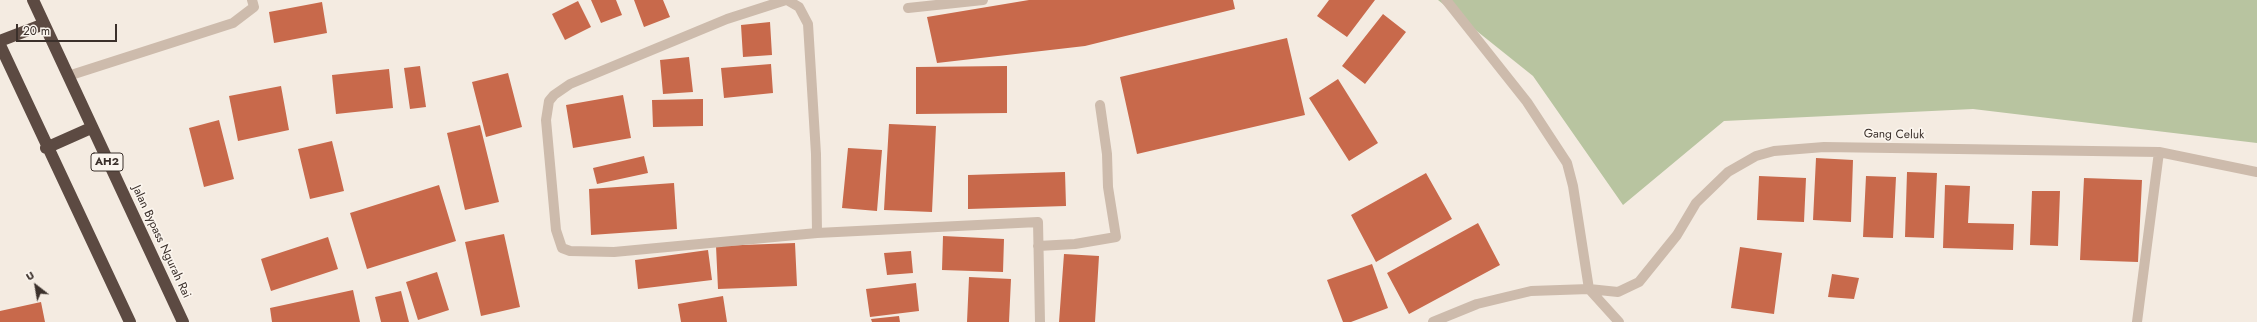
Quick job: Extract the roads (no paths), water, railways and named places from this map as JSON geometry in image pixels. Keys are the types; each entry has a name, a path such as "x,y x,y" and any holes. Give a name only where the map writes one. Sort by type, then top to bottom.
{"highway":[{"name":"Jalan Bypass Ngurah Rai","path":"33,0 91,128 183,322"},
{"path":"0,41 44,24"},
{"path":"0,45 46,148 130,322"},
{"path":"46,148 91,128"}],"street":[{"path":"68,76 233,23 254,7 252,0"},
{"path":"817,233 816,154 808,24 799,7 787,0 727,19 570,84 549,101 546,120 556,230 559,244 564,250 614,252 817,233 1038,222 1040,322"},
{"path":"908,8 983,0"},
{"path":"1446,0 1527,102 1568,163 1589,289 1620,322"},
{"path":"1038,246 1075,244 1116,237 1108,187 1107,154 1100,105"},
{"name":"Gang Celuk","path":"1433,322 1477,304 1531,291 1589,289 1618,292 1638,282 1676,235 1696,203 1728,172 1756,156 1774,151 1792,148 1824,147 2159,152 2257,172"},
{"path":"2137,322 2159,152"}]}
